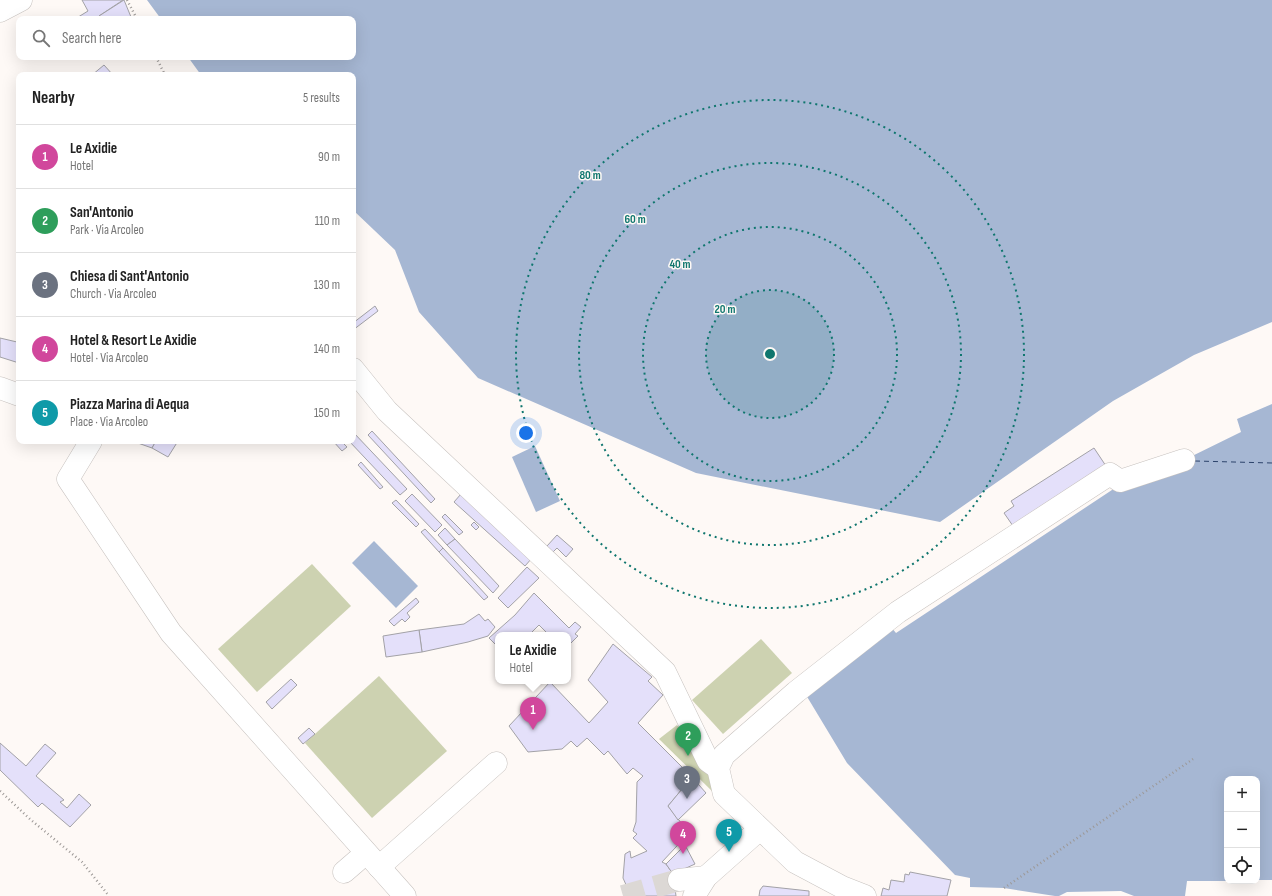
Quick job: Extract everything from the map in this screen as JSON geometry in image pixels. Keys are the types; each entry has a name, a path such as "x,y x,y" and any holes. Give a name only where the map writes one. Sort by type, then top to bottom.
{"street":[{"path":"0,11 21,0"},
{"path":"356,374 387,412 665,672 708,760 718,768"},
{"path":"0,388 16,394"},
{"path":"89,444 68,479 171,633 405,896"},
{"path":"865,896 842,887 795,862 724,794 718,768 724,755 796,692 898,612 1110,474 1120,481 1184,460"},
{"path":"344,872 372,860 496,763"},
{"path":"694,896 706,877 760,829"},
{"path":"679,880 706,877"}],"path":[{"path":"127,0 135,16"},
{"path":"158,60 164,72"},
{"path":"1004,888 1193,759"},
{"path":"0,791 31,820 82,862 109,896"}],"green space":[{"path":"312,564 351,606 257,692 218,649"},
{"path":"761,639 792,673 723,734 692,700"},
{"path":"379,676 447,751 372,818 305,743"},
{"path":"677,725 713,773 716,795 659,739"}],"water":[{"path":"147,0 1272,0 1272,322 1194,355 1113,401 940,522 696,473 478,378 419,312 395,250 356,213 356,72 199,72 190,60 356,60 356,16 159,16"},
{"path":"1272,404 1272,880 1260,880 1260,776 1224,776 1224,881 1187,881 1185,896 1134,896 1121,891 1067,892 1059,896 1055,896 1004,888 970,887 970,878 955,875 847,763 803,690 891,627 896,633 1118,486 1184,460 1241,432 1237,419"},
{"path":"535,446 560,501 536,512 512,457"},
{"path":"374,541 418,586 396,608 352,563"}],"building":[{"path":"82,0 123,0 99,16 80,16 88,11"},
{"path":"124,0 131,16 99,16"},
{"path":"104,65 110,72 96,72"},
{"path":"375,306 378,311 356,328 356,321"},
{"path":"0,338 16,342 16,362 0,357"},
{"path":"372,431 435,499 431,503 368,435"},
{"path":"356,435 407,489 400,495 352,444 356,444"},
{"path":"141,444 154,444 152,448"},
{"path":"154,444 176,444 168,457 152,448"},
{"path":"336,444 344,444 347,447 342,451"},
{"path":"1094,448 1106,466 1013,526 1004,513 1014,506 1011,501"},
{"path":"361,462 383,487 380,489 358,465"},
{"path":"412,494 442,525 435,532 405,501"},
{"path":"461,494 532,558 525,566 454,502"},
{"path":"396,500 419,524 416,527 392,503"},
{"path":"445,514 463,532 459,535 442,517"},
{"path":"474,522 479,527 476,530 471,525"},
{"path":"445,528 455,539 447,545 438,535"},
{"path":"425,529 443,548 439,552 421,532"},
{"path":"557,535 573,549 566,557 557,548 553,552 547,546"},
{"path":"455,539 499,586 493,593 447,545"},
{"path":"443,548 488,597 484,600 439,552"},
{"path":"527,567 539,578 508,608 498,598"},
{"path":"534,593 569,628 575,622 581,627 575,634 578,636 571,643 571,632 546,632 539,625 532,632 496,632 515,615"},
{"path":"416,598 419,602 407,613 410,617 405,622 402,619 394,626 389,621"},
{"path":"479,614 485,621 488,619 495,627 488,636 422,652 419,630 464,624"},
{"path":"419,630 422,652 386,657 383,636"},
{"path":"495,633 495,644 489,638"},
{"path":"613,644 652,677 648,681 663,695 638,723 692,777 668,806 689,833 662,862 666,864 673,874 676,896 631,896 623,878 625,854 630,851 631,858 647,851 633,838 637,834 633,831 636,822 637,782 643,776 633,768 627,774 608,751 604,755 587,738 577,747 571,741 562,749 528,752 509,726 548,684 552,684 589,723 608,702 588,680"},
{"path":"291,679 297,685 272,709 266,702"},
{"path":"309,728 315,734 303,744 298,738"},
{"path":"0,743 26,766 45,744 56,753 36,776 64,800 60,802 67,808 79,794 91,805 70,827 42,803 38,807 0,770"},
{"path":"692,777 706,793 678,820 668,806"},
{"path":"685,845 695,864 673,874 666,864"},
{"path":"910,872 951,880 947,896 881,896 883,888 889,890 891,880 904,882 905,874 909,875"},
{"path":"763,886 809,891 809,896 759,896 760,890"}],"ferry route":[{"path":"1195,461 1272,463"}],"tunnel":[{"path":"623,896 679,880"}],"place":[{"name":"Le Axidie","path":"533,730"},
{"name":"San'Antonio","path":"688,756"},
{"name":"Chiesa di Sant'Antonio","path":"687,799"},
{"name":"Piazza Marina di Aequa","path":"729,852"},
{"name":"Hotel & Resort Le Axidie","path":"683,854"}]}
